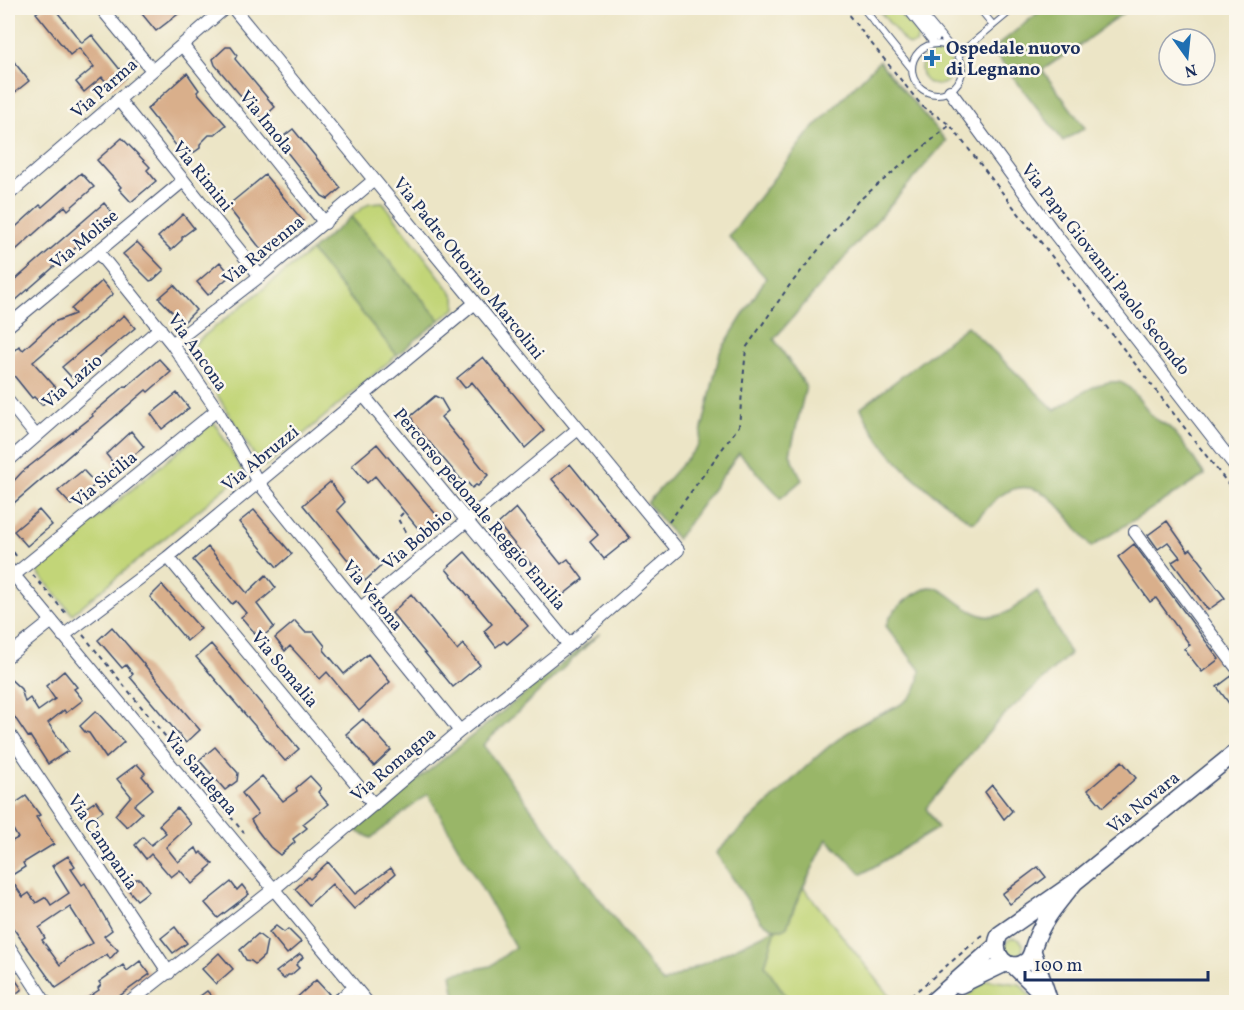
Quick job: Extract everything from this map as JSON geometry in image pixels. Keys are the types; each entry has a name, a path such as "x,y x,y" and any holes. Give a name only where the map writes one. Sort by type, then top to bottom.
{"street":[{"path":"101,8 152,70"},
{"name":"Via Parma","path":"8,195 225,8"},
{"name":"Via Padre Ottorino Marcolini","path":"233,8 678,550"},
{"name":"Via Imola","path":"182,45 324,223"},
{"name":"Via Papa Giovanni Paolo Secondo","path":"950,91 1055,234 1236,467"},
{"name":"Via Rimini","path":"118,99 260,276"},
{"name":"Via Ravenna","path":"172,344 260,276 374,180"},
{"name":"Via Molise","path":"8,326 183,181"},
{"name":"Via Ancona","path":"97,252 172,344 217,410 258,482"},
{"name":"Via Abruzzi","path":"63,636 168,557 475,303"},
{"name":"Via Lazio","path":"8,461 160,328"},
{"name":"Percorso pedonale Reggio Emilia","path":"364,396 569,645"},
{"path":"8,401 36,436"},
{"name":"Via Sicilia","path":"11,572 25,566 217,410"},
{"name":"Via Bobbio","path":"362,608 578,429"},
{"name":"Via Verona","path":"258,482 460,731"},
{"path":"1135,532 1236,667"},
{"name":"Via Romagna","path":"130,1002 278,885 460,731 569,645 678,550"},
{"name":"Via Somalia","path":"168,557 374,805"},
{"name":"Via Sardegna","path":"11,572 63,636 278,885 354,988 367,1002"},
{"path":"8,656 52,621"},
{"name":"Via Campania","path":"8,732 169,973"},
{"name":"Via Novara","path":"938,998 996,946 1000,934 1075,882 1236,752"},
{"name":"Via Novara","path":"938,998 1010,964 1025,962 1034,949 1048,915 1075,882"},
{"path":"1011,927 1024,929 1033,939 1050,1002"},
{"path":"8,945 45,1002"},
{"path":"996,946 999,956 1050,1002"},
{"path":"336,1002 354,988"}],"lane":[{"path":"863,8 912,69 917,84 922,90 938,94 950,91 962,76 961,61 918,8"},
{"path":"905,8 934,44"},
{"path":"910,8 944,45"},
{"path":"979,8 993,25"},
{"path":"958,55 1014,8"},
{"path":"912,69 916,55 921,50 934,44 951,48"}],"path":[{"path":"843,8 922,106 950,125 1236,494"},
{"path":"661,530 672,520 739,426 746,348 789,286 858,202 950,125"},
{"path":"403,513 398,518 405,534 416,550 420,548 426,555"},
{"path":"8,545 76,625 246,835"}],"green space":[{"path":"877,8 895,8 918,35 916,44 909,45 905,42"},
{"path":"1044,8 1130,8 1042,70 1085,128 1063,141 993,51"},
{"path":"937,53 948,58 953,69 948,80 937,85 926,80 921,69 926,58"},
{"path":"879,61 946,141 774,339 806,386 790,454 802,480 781,498 739,453 677,539 647,503 698,446 720,352 766,278 729,237 806,136"},
{"path":"383,202 455,297 456,308 440,320 351,217 369,203"},
{"path":"351,217 440,320 397,355 311,251"},
{"path":"311,251 397,355 266,466 260,465 194,357 195,343"},
{"path":"967,326 1055,410 1101,384 1118,382 1128,386 1153,417 1177,435 1205,475 1091,547 1053,500 1029,488 1015,489 1000,496 974,522 970,521 938,498 893,457 881,442 861,408"},
{"path":"214,422 244,473 72,614 35,569"},
{"path":"929,587 940,590 976,613 986,616 1004,614 1037,591 1070,654 1000,719 926,808 938,828 862,874 827,839 787,926 783,929 776,929 765,965 790,1002 456,1002 451,974 491,966 515,947 428,794 371,838 355,830 600,633 483,745 663,983 775,929 761,921 716,853 830,746 854,728 909,699 917,687 920,670 886,626 897,607"},
{"path":"803,887 893,1002 790,1002 765,965 776,929 783,929 787,926"},
{"path":"1010,938 1018,938 1023,943 1021,954 1010,956 1005,951 1005,943"},
{"path":"986,980 1020,984 1035,1002 961,1002"}],"building":[{"path":"43,8 54,8 82,43 92,35 126,77 112,89 102,77 84,92 76,82 94,67 79,48 70,55 36,13"},
{"path":"150,8 186,8 156,31 142,14"},
{"path":"226,47 231,47 237,55 235,59 275,107 263,118 257,115 215,65 213,59"},
{"path":"8,54 29,81 8,98"},
{"path":"187,73 199,90 197,92 226,125 214,135 209,135 200,144 200,148 186,158 147,109"},
{"path":"293,129 341,188 328,199 322,196 282,146 280,139"},
{"path":"122,138 150,167 147,170 156,181 131,202 97,160"},
{"path":"81,173 94,187 68,210 65,206 8,257 8,234"},
{"path":"265,175 303,221 264,253 227,206"},
{"path":"104,203 116,218 90,240 88,237 15,301 8,293 8,286"},
{"path":"183,214 194,228 171,250 158,237"},
{"path":"137,242 164,270 153,280 150,281 123,254"},
{"path":"220,262 231,275 208,295 197,282"},
{"path":"102,281 113,294 33,362 59,391 42,405 34,397 32,398 11,372 8,356 19,346 23,350 54,322 75,314 71,309"},
{"path":"174,285 196,310 183,323 159,298"},
{"path":"124,315 135,328 73,379 62,367"},
{"path":"483,357 544,431 525,448 472,382 465,388 457,378"},
{"path":"159,359 171,372 148,392 146,390 8,508 8,487 22,472 93,416 92,414"},
{"path":"177,393 189,408 162,429 151,414"},
{"path":"435,396 441,399 448,411 441,417 488,475 478,486 472,488 467,482 464,483 414,424 411,416"},
{"path":"131,431 144,447 117,468 106,454"},
{"path":"377,444 439,518 421,532 375,476 367,483 352,465"},
{"path":"570,464 630,538 604,559 590,542 598,535 552,479"},
{"path":"83,470 96,484 71,505 58,491"},
{"path":"330,482 345,502 337,510 382,565 365,581 303,505"},
{"path":"516,508 561,564 568,559 583,579 559,598 498,524"},
{"path":"39,510 52,525 27,546 14,531"},
{"path":"254,510 292,554 277,567 239,522"},
{"path":"1167,521 1188,551 1191,549 1204,566 1202,568 1225,598 1208,610 1172,562 1180,557 1168,542 1158,549 1148,535"},
{"path":"1134,544 1219,659 1202,672 1184,649 1190,645 1156,598 1150,602 1118,557"},
{"path":"208,547 247,593 266,575 276,588 257,604 274,627 260,639 241,617 246,613 236,601 232,604 193,560"},
{"path":"465,552 528,626 507,644 504,641 496,647 484,631 492,624 446,569"},
{"path":"162,585 201,629 187,641 150,597"},
{"path":"411,594 457,650 463,644 480,665 453,687 392,613"},
{"path":"295,621 305,632 314,632 325,646 324,650 344,674 368,654 390,682 359,711 327,672 320,679 290,646 285,651 275,638"},
{"path":"112,627 200,730 186,743 130,677 133,674 126,665 122,668 98,640"},
{"path":"211,644 299,749 285,761 196,657"},
{"path":"64,671 77,687 74,689 83,700 66,713 64,710 48,723 68,751 48,764 11,712 8,700 8,677 21,689 25,702 30,698 38,711 55,699 46,686"},
{"path":"1236,675 1236,713 1217,687"},
{"path":"96,711 124,742 106,758 89,733 80,726"},
{"path":"363,719 391,750 374,766 346,734"},
{"path":"215,747 238,773 237,781 225,790 199,760"},
{"path":"1122,761 1136,778 1103,807 1088,790"},
{"path":"137,764 145,773 142,776 153,789 134,805 142,813 127,827 115,815 131,796 117,779"},
{"path":"262,776 283,801 297,791 296,788 310,776 321,788 318,792 328,804 303,824 307,828 293,839 295,842 280,855 270,847 257,830 251,820 258,814 242,793"},
{"path":"992,785 1012,811 1004,819 985,792"},
{"path":"8,792 14,804 26,796 40,815 36,817 54,844 23,863 25,867 9,877 23,897 29,893 36,903 46,897 51,905 69,893 52,866 68,856 75,866 71,869 82,885 85,883 112,930 104,936 118,950 110,959 107,954 56,988 8,921 8,843 18,838 8,821","holes":["70,907 93,943 72,954 60,965 42,940 45,938 39,928"]},
{"path":"96,801 103,811 88,821 81,811"},
{"path":"177,808 191,824 166,847 178,862 196,848 199,854 201,852 213,864 192,884 180,870 171,877 151,854 146,859 135,845 143,837 151,845 166,833 159,825"},
{"path":"328,862 355,894 391,868 395,874 354,909 332,884 309,905 295,889"},
{"path":"1038,867 1046,877 1010,904 1002,894"},
{"path":"136,879 140,879 149,891 137,900 126,887"},
{"path":"231,882 237,890 242,885 249,894 218,918 205,903"},
{"path":"276,926 284,932 288,929 301,942 287,954 269,932"},
{"path":"175,927 187,943 173,953 161,938"},
{"path":"258,934 267,941 264,956 255,964 246,960 240,950"},
{"path":"219,953 233,969 216,984 202,969"},
{"path":"300,954 303,957 296,965 299,968 291,975 284,979 276,972"},
{"path":"140,961 150,974 111,1002 81,1002 99,990 101,985 99,982 123,965 127,971"},
{"path":"14,978 22,989 8,1000 8,984"},
{"path":"316,980 329,994 319,1002 292,1002"},
{"path":"207,991 217,1002 192,1002"}],"place":[{"name":"Ospedale nuovo di Legnano","path":"932,58"}]}
